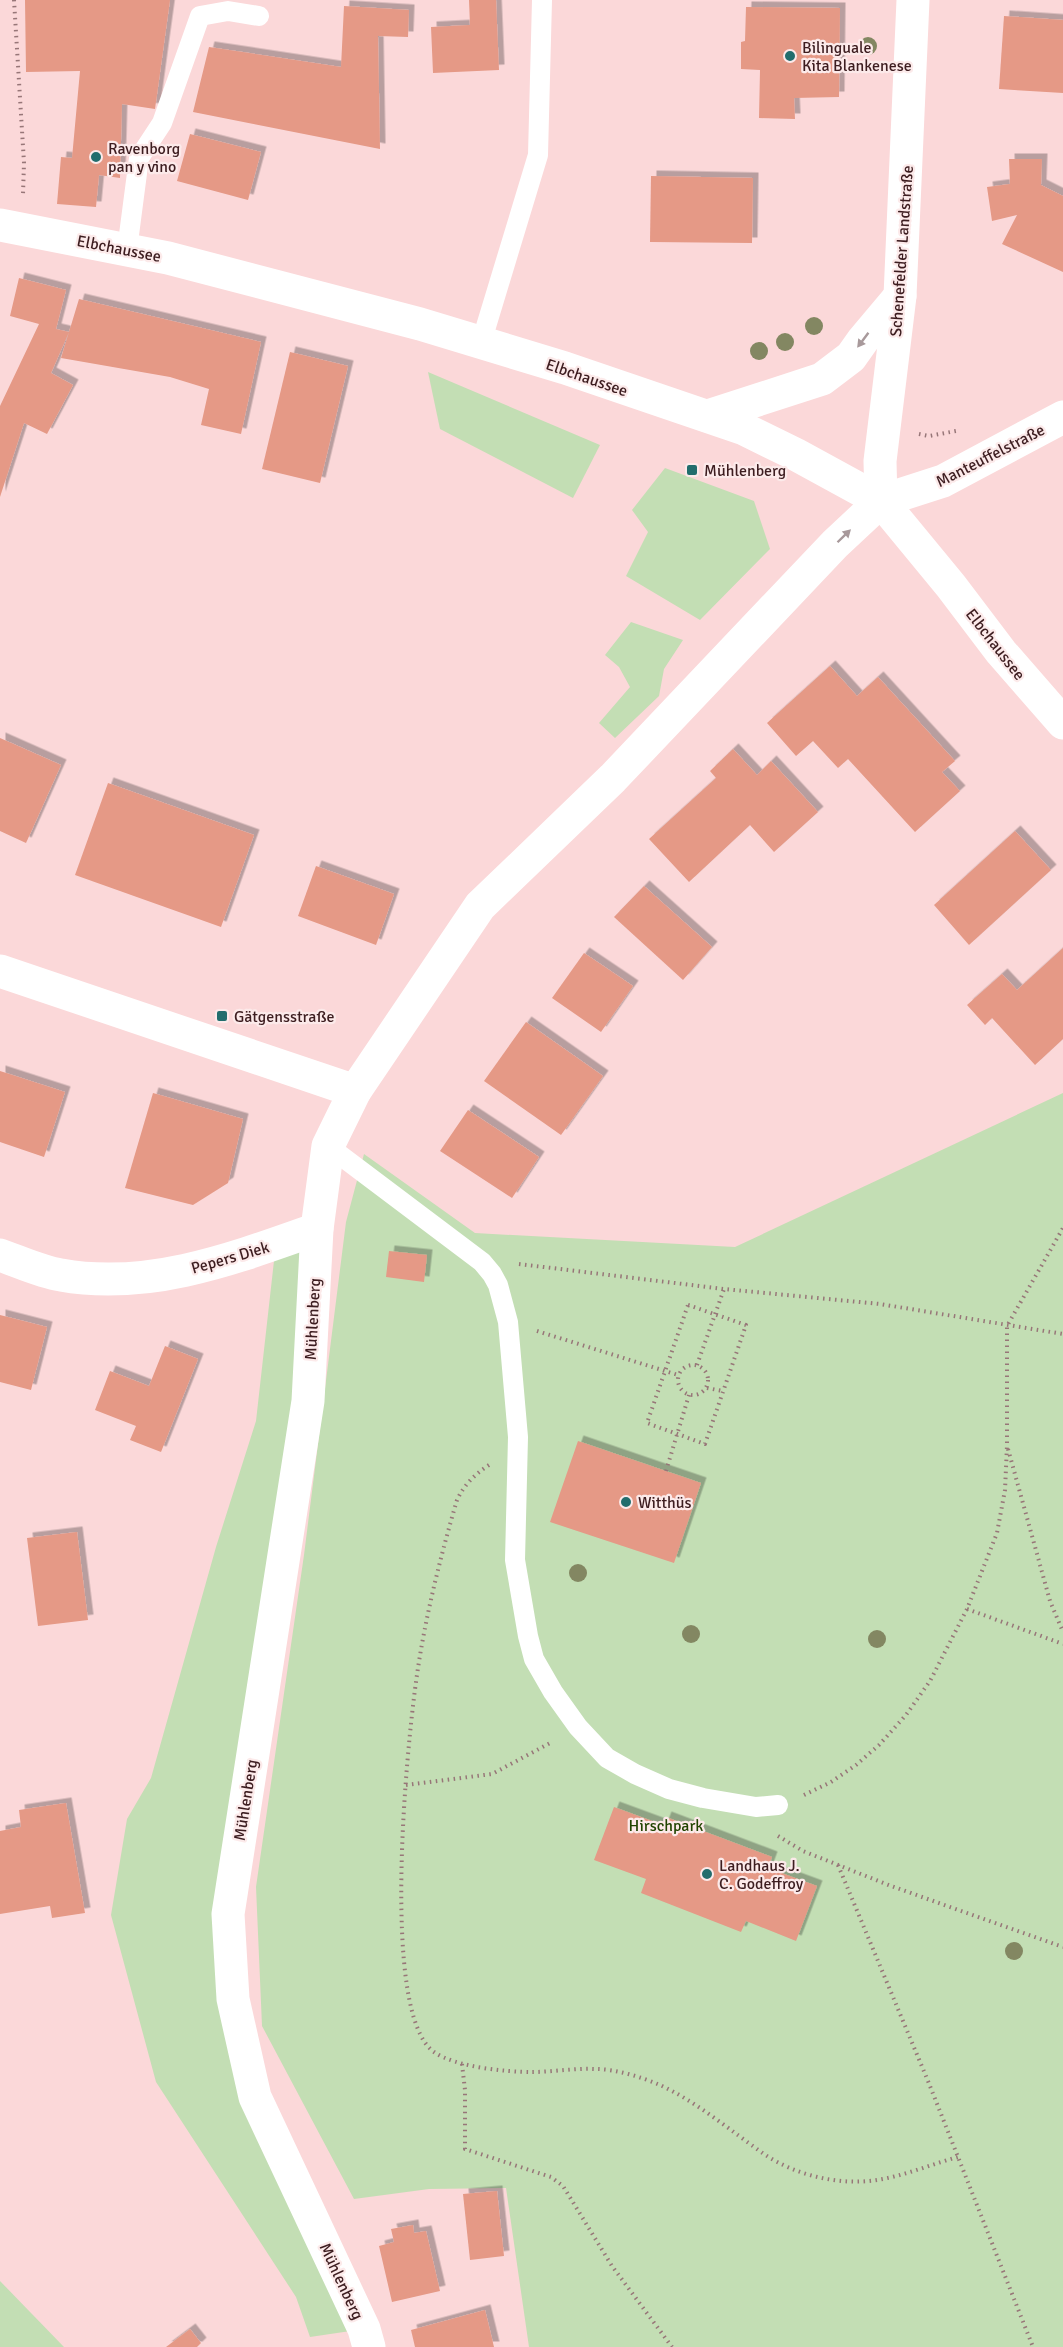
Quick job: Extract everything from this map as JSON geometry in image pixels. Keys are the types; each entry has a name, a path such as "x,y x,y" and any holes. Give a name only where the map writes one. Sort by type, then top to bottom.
{"street":[{"name":"Schenefelder Landstraße","path":"881,501 880,461 900,296 914,0"},
{"name":"Elbchaussee","path":"0,225 168,258 420,324 565,368 744,429 881,501 951,586 1001,652 1063,723"},
{"path":"708,416 822,379 851,357 900,296"},
{"name":"Manteuffelstraße","path":"881,501 943,481 1049,424"},
{"path":"316,1230 328,1146 355,1091 480,906 613,778 881,501"},
{"path":"0,971 355,1091"},
{"name":"Pepers Diek","path":"0,1255 60,1275 112,1280 169,1274 227,1261 316,1230"},
{"name":"Mühlenberg","path":"316,1230 308,1401 228,1914 233,2000 255,2097 364,2329 369,2347"}],"lane":[{"path":"481,343 538,155 542,0"},
{"path":"127,250 139,158 162,123 200,16 228,11 259,16"},
{"path":"328,1146 482,1262 498,1285 508,1322 517,1452 515,1560 534,1659 548,1684 578,1727 607,1758 635,1774 669,1789 734,1804 756,1807 778,1805"}],"path":[{"path":"14,0 24,164 22,201"},
{"path":"911,432 929,436 960,431"},
{"path":"778,1805 831,1782 879,1745 906,1715 930,1681 967,1610 997,1533 1005,1490 1007,1326 1063,1228"},
{"path":"482,1262 880,1304 1063,1334"},
{"path":"697,1365 724,1288"},
{"path":"688,1305 746,1325 705,1443 647,1423 665,1372 688,1305"},
{"path":"508,1322 678,1375"},
{"path":"707,1388 709,1380 707,1372 697,1365 685,1367 678,1375 681,1390 689,1395 696,1395 707,1388 723,1391"},
{"path":"666,1471 689,1395"},
{"path":"1007,1446 1050,1601 1063,1632"},
{"path":"517,1452 480,1471 461,1491 457,1500 437,1578 416,1681 400,1865 402,1944 410,2001 422,2041 439,2055 462,2064 531,2072 597,2069 646,2080 663,2086 700,2109 785,2167 808,2175 834,2179 877,2180 958,2157"},
{"path":"967,1610 1063,1644"},
{"path":"406,1785 492,1774 578,1727"},
{"path":"734,1804 767,1829 803,1851 891,1886 1063,1947"},
{"path":"838,1865 1033,2347"},
{"path":"462,2064 465,2090 465,2149 551,2177 563,2186 612,2266 672,2347"}],"green space":[{"path":"428,372 600,445 573,498 440,429"},
{"path":"665,468 754,501 770,549 700,620 626,576 648,532 632,510"},
{"path":"631,622 683,640 664,669 659,696 615,738 599,723 630,687 619,667 605,655"},
{"name":"Hirschpark","path":"1063,1093 1063,2347 529,2347 506,2188 429,2189 354,2199 262,2026 256,1887 304,1555 346,1222 364,1154 475,1233 735,1247"},
{"path":"317,1229 233,1999 364,2329 310,2337 296,2297 156,2082 111,1915 127,1819 151,1778 216,1547 256,1421 276,1243"},
{"path":"0,2281 64,2347 0,2347"}],"building":[{"path":"25,0 170,0 155,109 122,104 120,178 99,175 96,207 57,204 61,157 72,158 80,71 26,72"},
{"path":"469,0 496,0 499,70 433,73 431,27 470,25"},
{"path":"344,6 409,10 408,37 378,36 380,149 193,112 209,47 341,67"},
{"name":"Bilinguale Kita Blankenese","path":"746,7 840,8 839,97 794,98 795,119 759,118 760,70 741,69 741,42 745,41"},
{"path":"1004,16 1063,20 1063,93 999,89"},
{"path":"190,134 261,152 248,200 177,181"},
{"path":"1009,159 1042,159 1041,185 1063,196 1063,272 1002,244 1017,215 992,221 987,187 1010,184"},
{"path":"651,176 753,178 752,243 650,242"},
{"path":"19,278 66,290 56,329 69,332 51,373 73,385 47,434 24,423 0,497 0,406 39,324 10,316"},
{"path":"79,299 261,342 241,434 201,425 209,389 170,377 61,358"},
{"path":"290,352 348,366 320,483 262,469"},
{"path":"830,666 857,696 878,677 955,761 942,772 960,791 915,832 848,759 838,768 813,741 796,756 767,723"},
{"path":"0,738 61,765 26,843 0,831"},
{"path":"733,749 757,775 771,761 818,812 774,852 750,825 689,882 649,839 716,778 710,771"},
{"path":"108,783 254,835 221,927 75,875"},
{"path":"1015,831 1051,870 969,945 934,905"},
{"path":"316,866 394,894 376,945 298,916"},
{"path":"644,886 712,947 683,980 614,917"},
{"path":"1063,948 1063,1039 1035,1065 992,1018 985,1025 967,1005 1002,974 1017,990"},
{"path":"584,953 633,986 601,1032 552,998"},
{"path":"526,1022 603,1076 561,1135 484,1081"},
{"path":"0,1071 65,1092 44,1157 0,1142"},
{"path":"153,1093 243,1119 228,1183 193,1205 125,1188"},
{"path":"468,1110 539,1157 512,1198 440,1151"},
{"path":"389,1251 427,1255 424,1282 386,1277"},
{"path":"0,1315 47,1327 31,1390 0,1382"},
{"path":"165,1346 198,1359 161,1452 130,1440 136,1426 95,1410 110,1371 149,1386"},
{"name":"Witthüs","path":"578,1441 701,1483 674,1563 550,1522"},
{"path":"77,1532 88,1620 38,1626 27,1538"},
{"path":"66,1803 85,1913 52,1918 50,1906 0,1914 0,1831 21,1827 19,1810"},
{"name":"Landhaus J. C. Godeffroy","path":"614,1807 663,1825 666,1817 772,1857 768,1868 817,1886 796,1941 746,1921 741,1932 641,1893 646,1879 594,1860"},
{"path":"497,2191 504,2256 470,2260 463,2194"},
{"path":"413,2225 414,2233 426,2231 440,2291 392,2302 379,2246 394,2242 391,2229"},
{"path":"485,2310 494,2347 415,2347 411,2330"},
{"path":"190,2329 201,2343 197,2347 166,2347"}],"place":[{"name":"Bilinguale Kita Blankenese","path":"790,56"},
{"name":"Ravenborg pan y vino","path":"96,157"},
{"name":"Mühlenberg","path":"692,470"},
{"name":"Gätgensstraße","path":"222,1016"},
{"name":"Witthüs","path":"626,1502"},
{"name":"Landhaus J. C. Godeffroy","path":"707,1874"}]}
